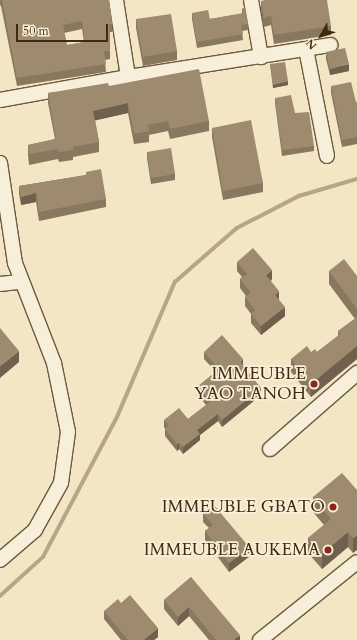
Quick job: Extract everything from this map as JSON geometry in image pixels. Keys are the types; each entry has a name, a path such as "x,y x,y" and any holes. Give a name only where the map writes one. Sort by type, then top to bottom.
{"street":[{"path":"116,0 128,77"},
{"path":"251,0 261,57"},
{"path":"0,100 128,77 330,45"},
{"path":"306,49 327,156"},
{"path":"0,163 15,263 20,282 54,362 68,432 61,483 35,530 0,560"},
{"path":"0,284 20,282"},
{"path":"270,449 357,373"},
{"path":"260,640 357,562"}],"building":[{"path":"2,0 109,0 112,24 109,24 110,51 104,51 106,64 17,78","holes":["82,21 85,42 67,45 63,25"]},
{"path":"327,0 331,26 274,35 271,16 264,18 261,1"},
{"path":"242,8 245,8 248,24 241,25 243,34 197,42 192,13 208,10 210,19 243,13"},
{"path":"171,14 177,51 143,57 136,19"},
{"path":"345,48 349,64 330,69 326,52"},
{"path":"285,62 288,81 273,85 270,64"},
{"path":"199,69 209,121 170,129 168,121 148,125 149,131 134,134 128,103 93,111 99,142 73,147 73,150 59,152 58,149 29,154 28,145 56,139 48,93 108,83 109,86"},
{"path":"351,82 357,102 357,137 342,140 331,86"},
{"path":"291,95 295,113 309,112 314,146 282,150 275,98"},
{"path":"251,120 263,183 223,191 212,128"},
{"path":"171,148 175,174 151,178 147,152"},
{"path":"101,169 106,199 39,212 36,193 21,197 19,186 86,175 86,172"},
{"path":"253,248 272,270 266,275 279,291 275,295 285,307 261,326 251,314 255,310 245,297 251,293 240,279 247,274 237,262"},
{"path":"344,259 357,276 357,309 329,271"},
{"path":"357,317 357,346 311,384 291,359 307,346 311,352 315,349 317,352 340,334 338,331"},
{"path":"0,328 19,351 0,366"},
{"path":"222,335 243,359 240,362 261,388 222,420 218,414 197,430 200,434 183,447 179,443 177,444 165,429 169,426 164,420 179,408 188,419 210,402 197,387 219,369 204,352"},
{"path":"342,473 357,490 357,535 353,538 348,532 322,554 308,538 331,519 313,497"},
{"path":"213,504 250,548 229,563 205,531 213,525 203,513"},
{"path":"191,577 240,635 234,640 216,640 189,607 178,617 164,600"},
{"path":"130,595 158,628 144,640 128,640 104,611 118,599 121,603"}],"waterway":[{"path":"0,596 43,557 117,417 175,282 237,228 299,196 357,179"}],"place":[{"name":"IMMEUBLE YAO TANOH","path":"314,384"},
{"name":"IMMEUBLE GBATO","path":"333,507"},
{"name":"IMMEUBLE AUKEMA","path":"328,550"}]}
